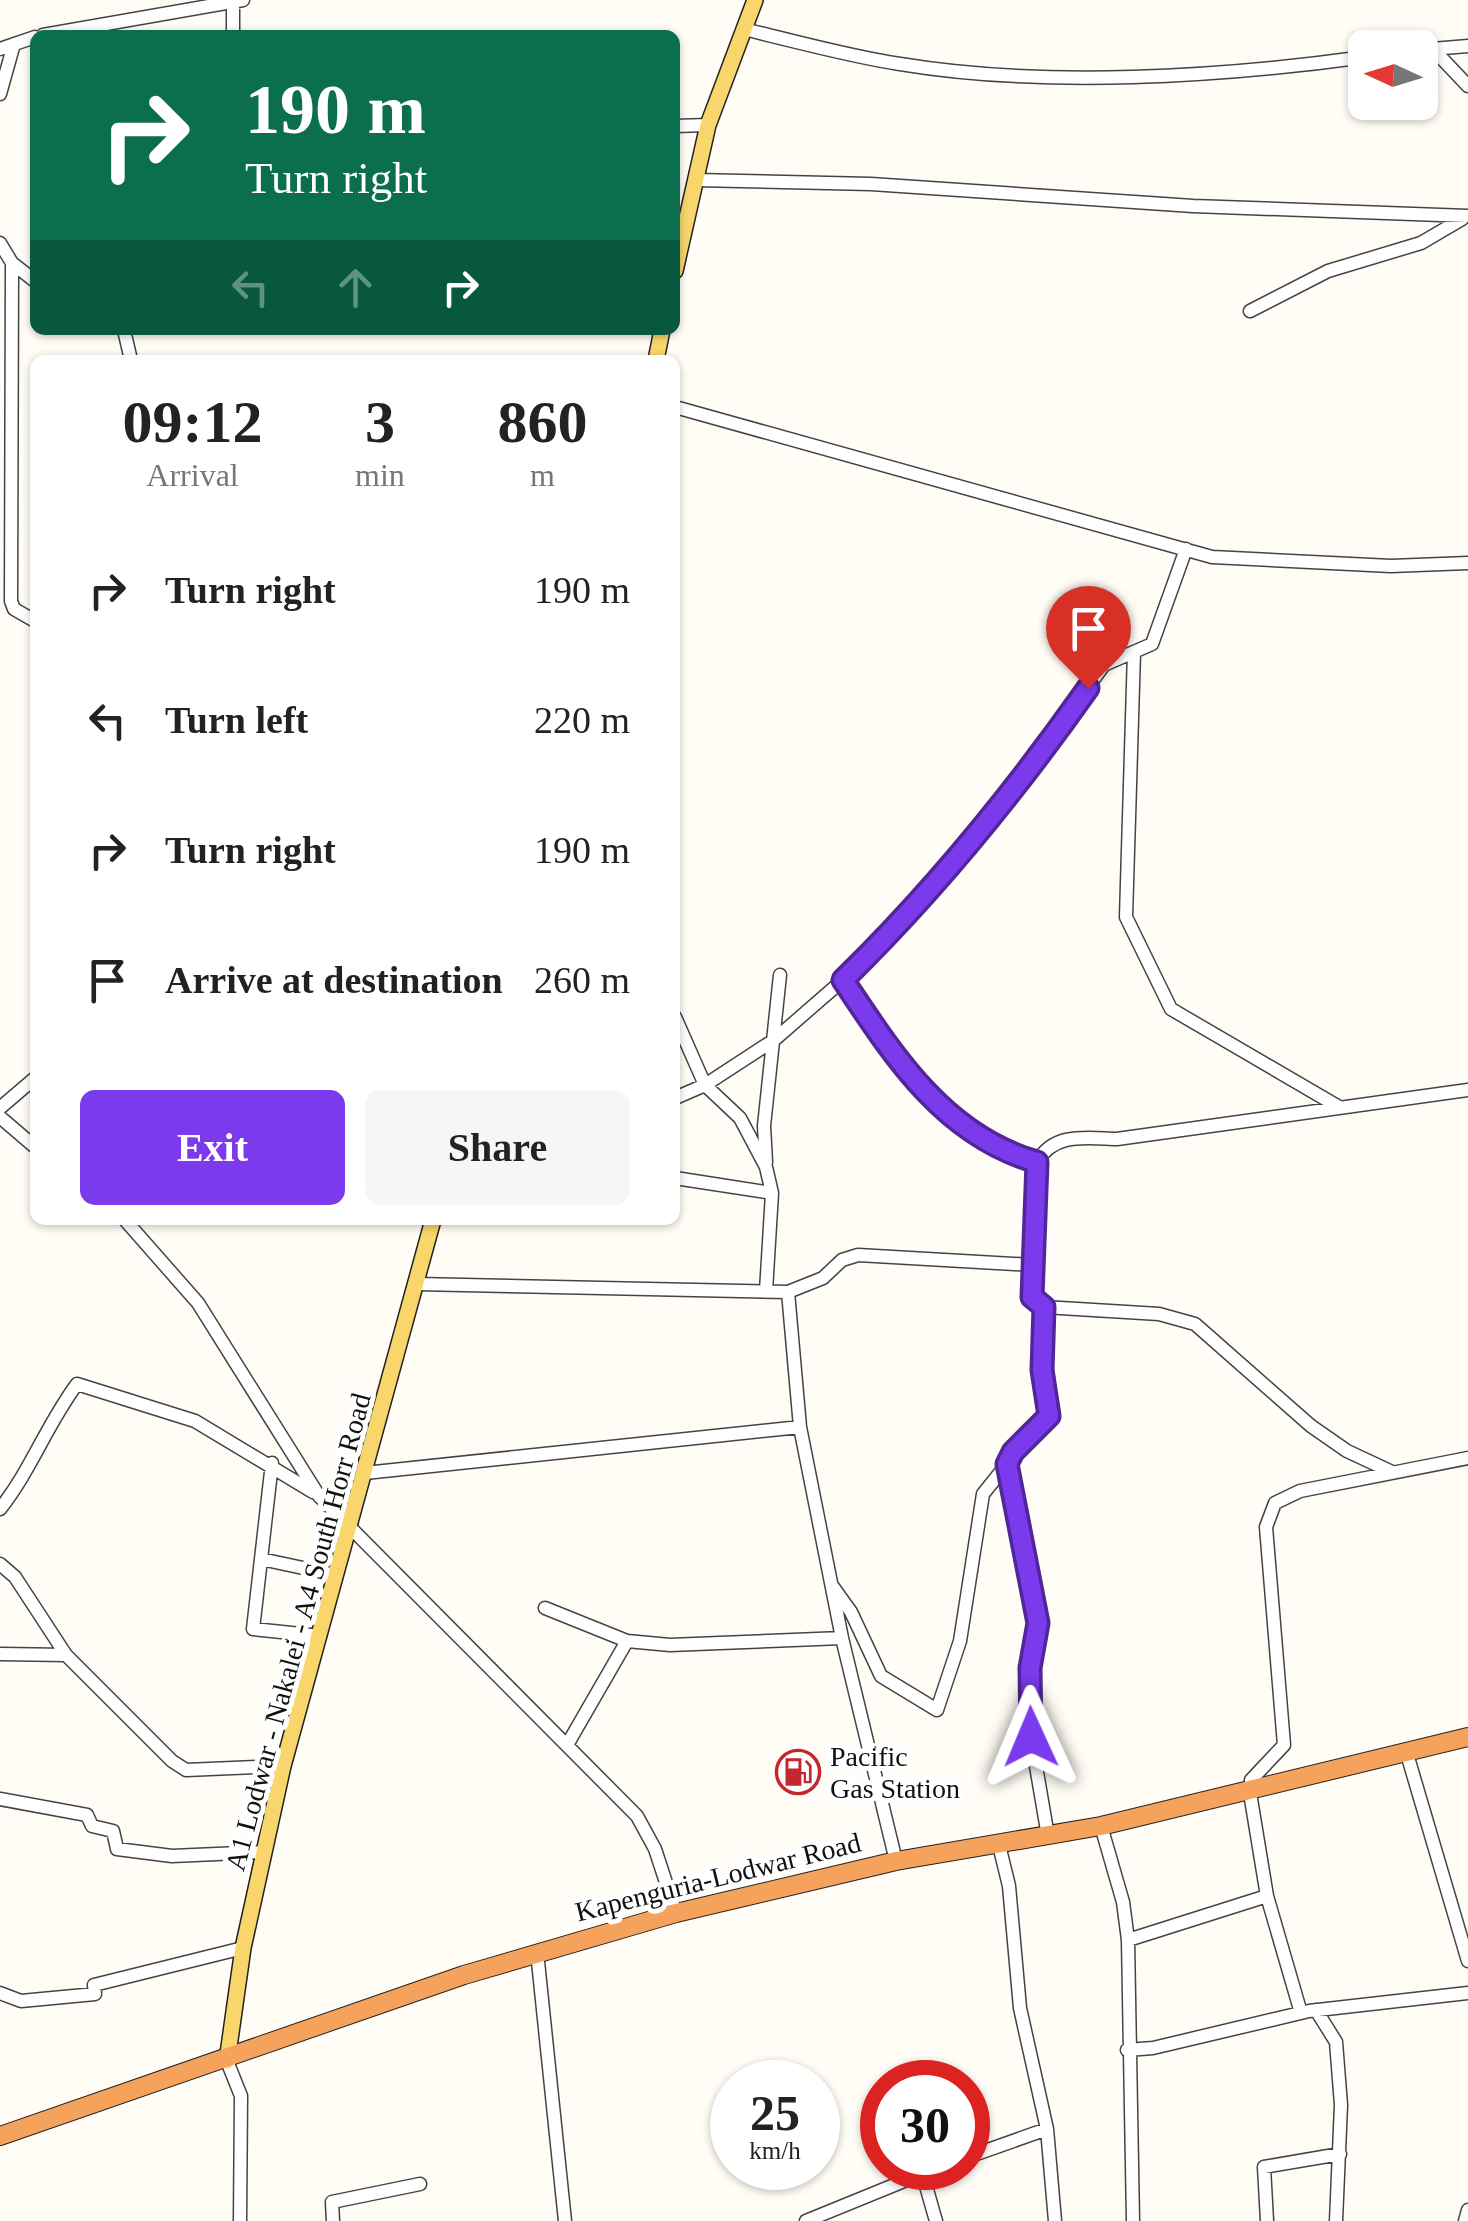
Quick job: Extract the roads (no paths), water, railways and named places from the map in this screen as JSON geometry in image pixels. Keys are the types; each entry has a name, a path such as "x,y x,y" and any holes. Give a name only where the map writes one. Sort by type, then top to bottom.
{"highway":[{"name":"Kapenguria-Lodwar Road","path":"0,2136 537,1952 676,1914 896,1862 1101,1826 1250,1793 1468,1737"}],"main road":[{"path":"682,205 755,0"},
{"name":"A1 Lodwar - Nakalei - A4 South Horr Road","path":"227,2060 243,1948 283,1766 432,1225"}],"street":[{"path":"90,30 244,0"},
{"path":"233,1 233,30"},
{"path":"743,29 901,65 1048,75 1172,76 1348,59"},
{"path":"0,94 7,46"},
{"path":"1438,48 1468,46"},
{"path":"1438,60 1468,86"},
{"path":"680,126 708,126"},
{"path":"694,180 871,184 1193,206 1466,217"},
{"path":"1250,312 1328,271 1421,242 1466,217"},
{"path":"0,243 12,263 30,278"},
{"path":"12,263 5,419 5,560 17,610 30,618"},
{"path":"680,409 1212,556 1467,566"},
{"path":"680,1096 705,1085 774,1040 843,980 916,908 990,820 1104,665 1152,644 1186,549"},
{"path":"0,619 17,610 30,612"},
{"path":"1134,652 1126,917 1170,1009 1339,1107"},
{"path":"766,1292 772,1193 764,1126 780,975"},
{"path":"843,980 907,1075 950,1114 1006,1153 1037,1162"},
{"path":"680,1028 705,1085 740,1118 766,1167"},
{"path":"0,1108 30,1082"},
{"path":"1395,1473 1347,1451 1310,1426 1195,1324 1159,1314 1044,1307 1032,1297 1037,1162 1046,1146 1064,1139 1116,1139 1468,1090"},
{"path":"0,1117 30,1143"},
{"path":"680,1179 772,1193"},
{"path":"129,1225 198,1304 319,1496"},
{"path":"417,1284 788,1292 824,1278 842,1260 858,1255 1033,1265"},
{"path":"788,1292 800,1427 842,1638 896,1862"},
{"path":"831,1584 851,1612 881,1676 938,1710 960,1642 983,1494 1013,1452 1049,1416 1042,1370 1044,1307"},
{"path":"0,1510 31,1468 41,1443 77,1384 195,1421 272,1464 319,1496 637,1816 655,1848 676,1914"},
{"path":"365,1473 800,1427"},
{"path":"1301,2013 1267,1896 1250,1793 1251,1780 1284,1745 1266,1527 1276,1502 1300,1491 1468,1458"},
{"path":"272,1464 253,1629 320,1636"},
{"path":"1007,1464 1038,1623 1030,1668 1031,1737 1048,1836"},
{"path":"261,1559 336,1576"},
{"path":"0,1564 15,1577 66,1655 186,1770 283,1766"},
{"path":"545,1608 627,1641 670,1646 708,1641 779,1644 842,1638"},
{"path":"567,1744 627,1641"},
{"path":"0,1654 66,1655"},
{"path":"1407,1754 1468,1961"},
{"path":"0,1799 86,1815 92,1826 114,1831 117,1849 172,1856 263,1852"},
{"path":"1101,1826 1123,1902 1128,1940 1133,2221"},
{"path":"999,1844 1009,1886 1020,2008 1047,2129 1055,2221"},
{"path":"1128,1940 1267,1896"},
{"path":"0,1993 21,2001 95,1994 94,1985 243,1948"},
{"path":"537,1952 565,2221"},
{"path":"1127,2050 1154,2048 1316,2010 1468,1993"},
{"path":"1316,2010 1336,2042 1340,2154 1336,2221"},
{"path":"227,2060 241,2096 240,2221"},
{"path":"990,2148 1047,2129"},
{"path":"1267,2221 1264,2167 1340,2154"},
{"path":"333,2221 332,2202 420,2184"},
{"path":"806,2221 881,2190"},
{"path":"932,2190 936,2221"},
{"path":"1465,2221 1468,2210"}],"place":[{"name":"Pacific Gas Station","path":"798,1772"}]}
